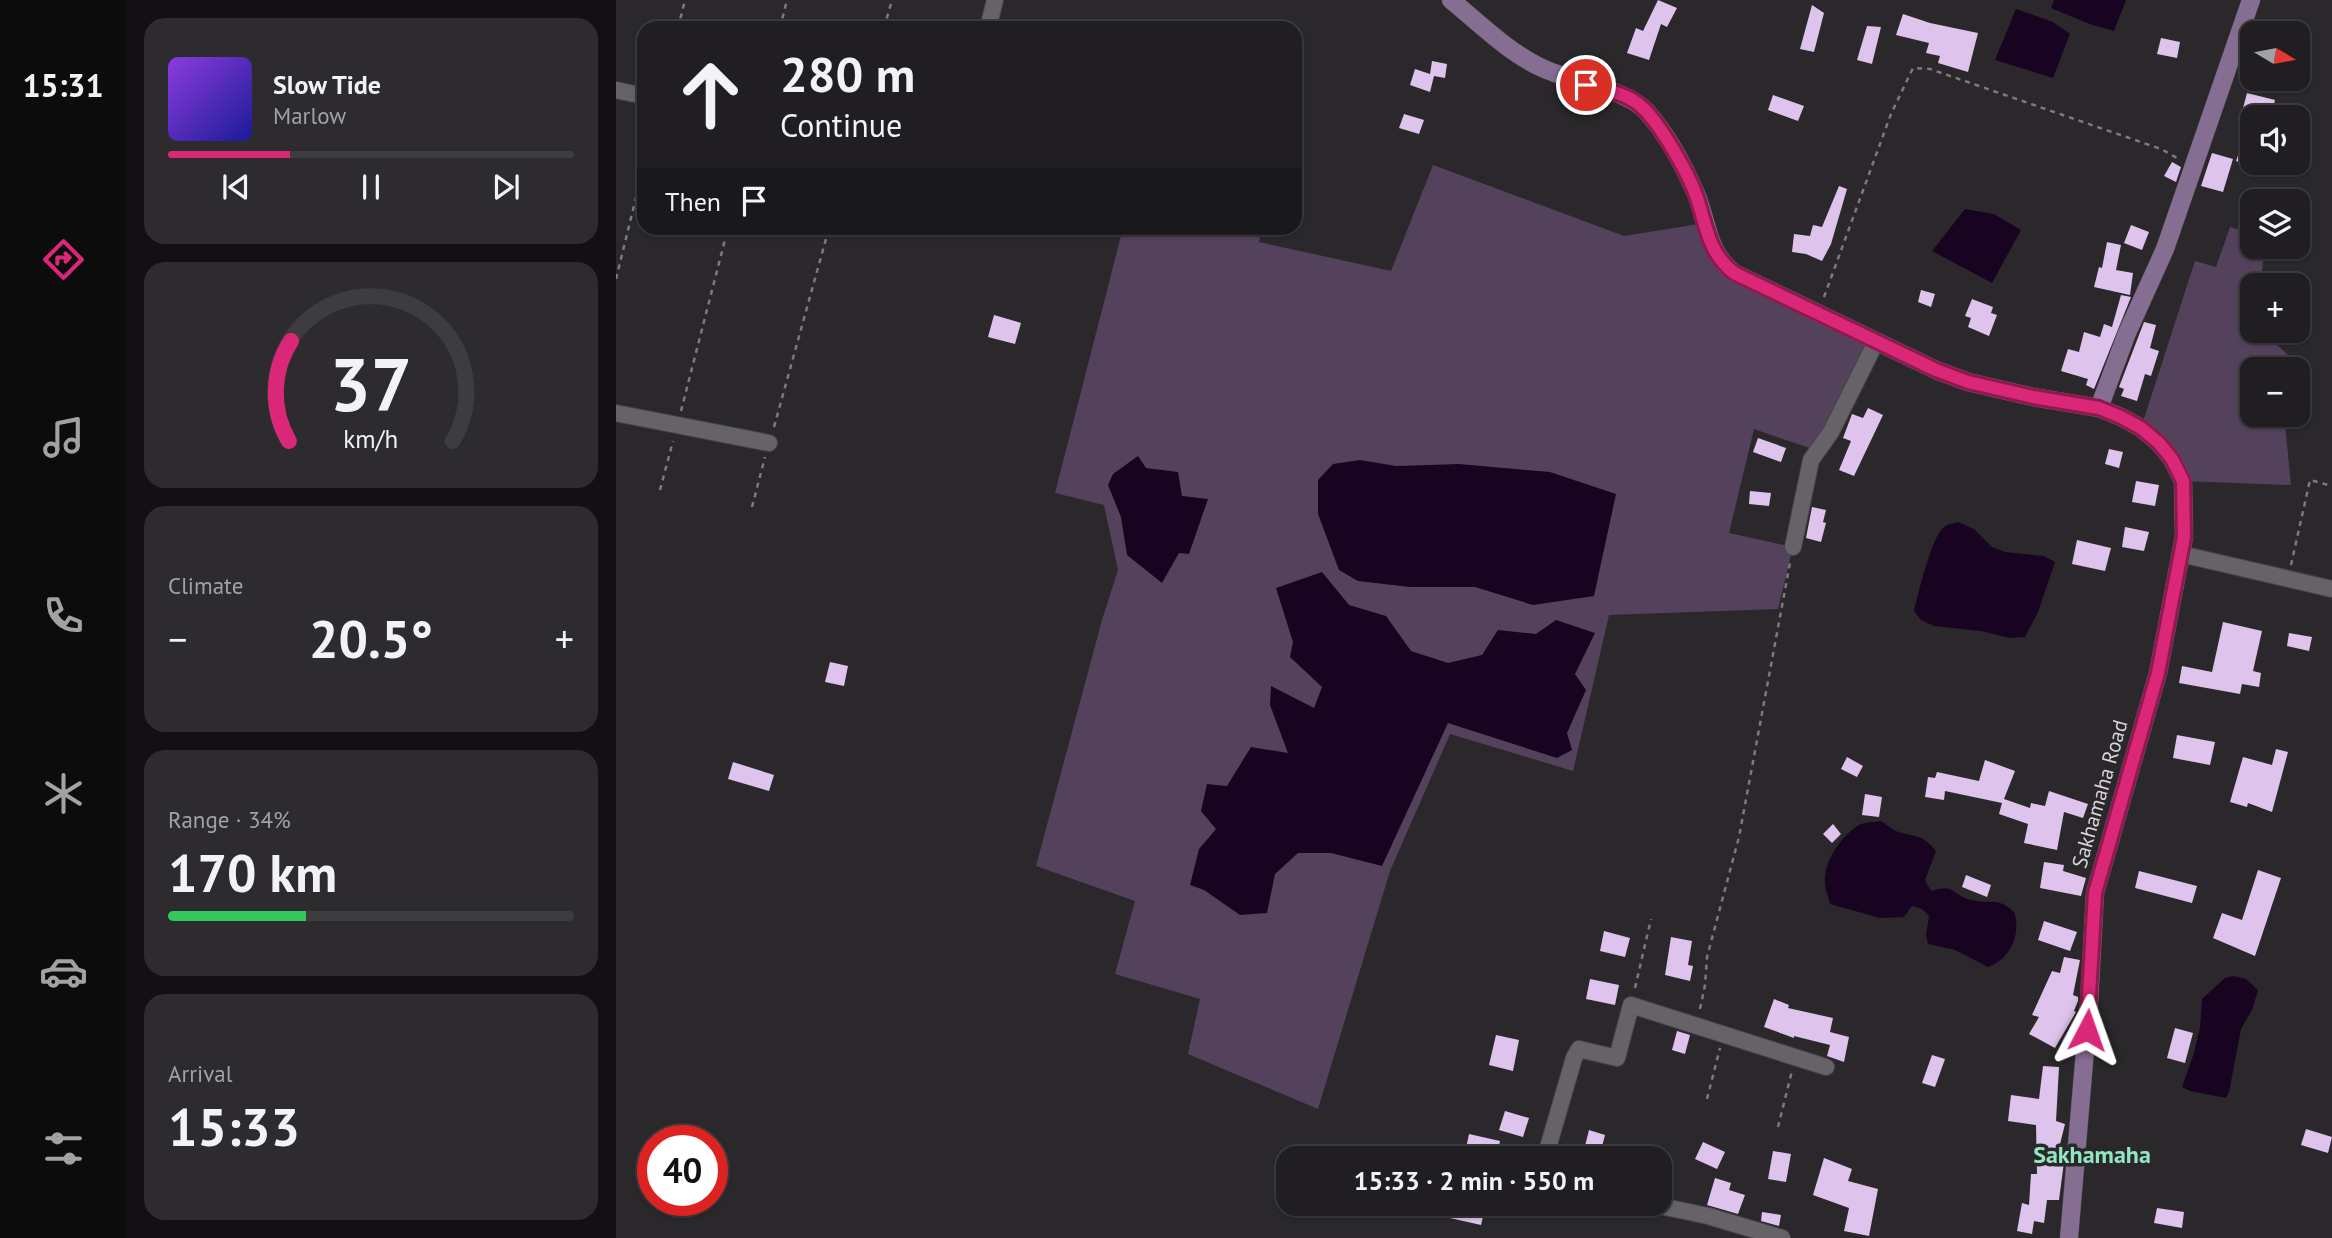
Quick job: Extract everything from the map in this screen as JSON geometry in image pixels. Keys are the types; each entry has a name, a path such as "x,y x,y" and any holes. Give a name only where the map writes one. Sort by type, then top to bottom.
{"street":[{"path":"990,21 995,0"},
{"name":"Sakhamaha Road","path":"1451,0 1492,35 1537,66 1560,76 1623,95 1638,103 1674,152 1696,195 1711,245 1724,265 1734,273 1936,370 1968,382 2099,408 2141,428 2159,443 2172,459 2183,481 2184,537 2158,673 2095,893 2090,1004 2069,1238"},
{"path":"2099,408 2127,333 2165,248 2251,0"},
{"path":"616,90 637,94"},
{"path":"1793,547 1811,460 1831,432 1876,342"},
{"path":"616,413 769,443"},
{"path":"2181,554 2332,589"},
{"path":"1548,1146 1579,1049 1618,1058 1631,1005 1826,1067"},
{"path":"1672,1208 1782,1238"}],"path":[{"path":"680,21 685,0"},
{"path":"782,21 788,0"},
{"path":"886,21 892,0"},
{"path":"1817,314 1891,114 1913,68 1930,69 2161,149 2194,167"},
{"path":"616,279 637,194"},
{"path":"660,490 726,235"},
{"path":"752,507 827,235"},
{"path":"2288,578 2310,480 2332,485"},
{"path":"1696,1026 1705,985 1707,957 1739,837 1793,547"},
{"path":"1631,1005 1651,919"},
{"path":"1707,1099 1724,1035"},
{"path":"1778,1127 1796,1058"}],"shaded area":[{"path":"2054,0 2126,0 2114,31 2051,8"},
{"path":"2016,9 2053,22 2070,34 2053,78 1995,60"},
{"path":"1433,165 1624,236 1705,223 1716,255 1876,342 1818,451 1754,429 1729,533 1793,547 1778,609 1609,615 1573,771 1450,734 1390,871 1318,1109 1188,1054 1200,999 1115,974 1135,901 1036,866 1118,570 1104,505 1055,493 1121,235 1260,235 1259,242 1391,271"},
{"path":"1965,209 1994,214 2021,230 1992,283 1932,251"},
{"path":"2230,227 2240,230 2240,259 2263,259 2262,273 2240,273 2240,343 2275,343 2289,356 2240,357 2240,427 2285,427 2291,485 2183,481 2141,428 2195,261 2216,267"},
{"path":"1138,456 1146,468 1178,472 1182,496 1208,499 1189,554 1179,553 1162,583 1127,555 1121,517 1108,485 1113,474"},
{"path":"1360,460 1396,466 1459,464 1550,472 1616,494 1594,596 1533,605 1475,587 1410,587 1358,581 1339,570 1318,514 1318,480 1333,464"},
{"path":"1958,522 1974,529 1992,547 2005,552 2044,556 2055,562 2038,612 2025,637 2010,638 1981,631 1934,626 1921,620 1914,611 1934,542 1943,528"},
{"path":"1322,572 1349,605 1386,616 1411,651 1448,663 1482,655 1498,630 1536,634 1556,620 1595,633 1575,674 1586,690 1567,733 1572,750 1557,758 1448,723 1382,866 1331,853 1298,853 1275,874 1267,913 1240,915 1204,890 1190,885 1199,849 1216,829 1201,811 1207,784 1227,786 1251,747 1288,753 1270,705 1271,686 1314,708 1322,687 1290,657 1293,642 1276,588"},
{"path":"1881,821 1896,831 1922,839 1936,851 1925,880 1931,891 1950,889 1972,900 2003,904 2014,912 2015,937 2002,958 1988,967 1955,950 1928,944 1926,935 1929,916 1922,909 1912,906 1904,917 1880,918 1830,904 1825,874 1830,858 1846,835 1859,825"},
{"path":"2234,976 2246,979 2258,990 2252,1010 2241,1029 2229,1092 2226,1098 2190,1091 2182,1087 2200,1027 2202,999 2225,978"}],"building":[{"path":"1658,0 1677,8 1667,27 1661,24 1649,60 1627,53 1636,28 1643,31"},
{"path":"1812,5 1824,13 1814,52 1800,49"},
{"path":"1903,14 1978,33 1968,72 1938,63 1940,56 1926,53 1929,43 1896,35"},
{"path":"1867,26 1881,27 1872,64 1857,60"},
{"path":"2161,38 2180,42 2177,58 2157,54"},
{"path":"1432,61 1447,64 1445,78 1434,76 1430,92 1410,85 1415,69 1430,74"},
{"path":"2247,93 2275,100 2274,105 2244,105"},
{"path":"1773,95 1804,106 1798,121 1768,110"},
{"path":"1404,114 1424,120 1419,134 1399,128"},
{"path":"2212,153 2233,159 2223,192 2201,186"},
{"path":"2172,162 2181,167 2176,182 2164,176"},
{"path":"1839,186 1847,189 1831,244 1822,261 1806,254 1792,252 1794,234 1810,236 1813,225 1822,227"},
{"path":"2131,225 2149,232 2142,250 2124,243"},
{"path":"2107,242 2121,245 2116,270 2133,273 2130,295 2094,287 2099,267 2102,268"},
{"path":"1921,290 1935,294 1931,307 1918,302"},
{"path":"2121,295 2131,297 2094,389 2086,385 2088,379 2061,371 2068,349 2079,352 2084,332 2100,337 2104,324 2112,327"},
{"path":"1972,299 1993,307 1991,313 1997,315 1989,336 1968,327 1971,318 1965,316"},
{"path":"994,315 1021,323 1015,344 988,337"},
{"path":"2144,322 2156,325 2150,348 2159,351 2151,376 2145,374 2137,401 2121,396 2124,389 2119,387"},
{"path":"1868,408 1883,415 1854,476 1839,470 1851,441 1843,438 1852,414 1863,418"},
{"path":"1758,438 1786,448 1781,462 1753,452"},
{"path":"2109,449 2123,452 2119,468 2105,464"},
{"path":"2136,481 2159,485 2155,506 2132,502"},
{"path":"1750,491 1771,493 1769,506 1749,504"},
{"path":"1812,507 1826,510 1821,542 1806,538"},
{"path":"2125,527 2149,532 2144,551 2122,547"},
{"path":"2077,540 2111,548 2105,571 2072,564"},
{"path":"2223,622 2262,631 2253,671 2261,673 2259,687 2242,684 2240,694 2179,683 2182,666 2212,672"},
{"path":"2289,633 2312,637 2309,651 2287,646"},
{"path":"830,662 848,666 844,686 825,682"},
{"path":"2177,735 2215,742 2210,765 2173,758"},
{"path":"2276,749 2288,752 2272,812 2248,803 2247,807 2230,802 2243,757 2272,765"},
{"path":"1847,757 1863,766 1857,777 1841,769"},
{"path":"1985,760 2015,771 2004,799 2030,808 2031,803 2045,806 2049,791 2088,804 2083,818 2064,812 2057,850 2024,843 2028,824 1999,814 2002,803 1945,791 1944,800 1925,797 1928,777 1935,778 1937,772 1979,781"},
{"path":"733,762 774,775 769,791 728,779"},
{"path":"1865,794 1882,797 1879,817 1862,815"},
{"path":"1833,824 1841,834 1832,843 1823,834"},
{"path":"2044,862 2064,865 2063,871 2086,878 2081,896 2040,888"},
{"path":"2258,870 2281,878 2255,956 2213,938 2222,913 2242,920"},
{"path":"2139,871 2197,886 2192,903 2135,888"},
{"path":"1966,875 1991,885 1987,897 1962,887"},
{"path":"2044,921 2077,932 2070,951 2038,940"},
{"path":"1604,931 1630,938 1625,957 1600,951"},
{"path":"1671,937 1692,941 1688,965 1693,966 1690,981 1665,975"},
{"path":"2064,957 2080,960 2073,995 2078,997 2078,1001 2074,1011 2076,1012 2055,1048 2029,1034 2039,1017 2032,1015 2052,971 2060,973"},
{"path":"1590,979 1619,985 1615,1005 1586,999"},
{"path":"1774,999 1789,1005 1788,1008 1833,1018 1830,1032 1849,1037 1844,1062 1827,1056 1830,1045 1794,1038 1764,1027"},
{"path":"2175,1028 2193,1033 2185,1063 2167,1058"},
{"path":"1677,1031 1690,1035 1685,1054 1672,1050"},
{"path":"1496,1035 1519,1040 1513,1071 1489,1065"},
{"path":"1932,1055 1945,1059 1935,1087 1922,1083"},
{"path":"2043,1066 2059,1067 2056,1121 2065,1124 2060,1144 2064,1145 2064,1162 2059,1200 2047,1200 2044,1223 2034,1221 2032,1234 2017,1231 2022,1203 2029,1205 2031,1174 2037,1174 2036,1125 2008,1121 2011,1095 2039,1099"},
{"path":"1505,1111 1529,1118 1523,1137 1499,1130"},
{"path":"2306,1129 2332,1137 2328,1153 2301,1145"},
{"path":"1589,1130 1605,1135 1602,1146 1585,1146"},
{"path":"1469,1134 1500,1141 1499,1146 1466,1146"},
{"path":"1703,1142 1725,1152 1717,1169 1695,1159"},
{"path":"1773,1151 1791,1154 1786,1182 1768,1179"},
{"path":"1824,1158 1852,1169 1848,1181 1878,1189 1869,1236 1844,1231 1849,1208 1813,1195"},
{"path":"1715,1178 1731,1183 1729,1190 1745,1195 1738,1214 1707,1205"},
{"path":"2157,1208 2184,1212 2182,1228 2154,1223"},
{"path":"1762,1212 1781,1215 1779,1226 1761,1221"},
{"path":"1450,1216 1483,1216 1481,1225"}],"district":[{"name":"Sakhamaha","path":"2092,1155"}],"route":[{"path":"1586,85 1623,95 1638,103 1647,112 1674,152 1696,195 1716,255 1734,273 1856,333 1968,382 2099,408 2121,417 2141,428 2159,443 2172,459 2183,481 2184,537 2158,673 2095,893 2087,1030"}]}
